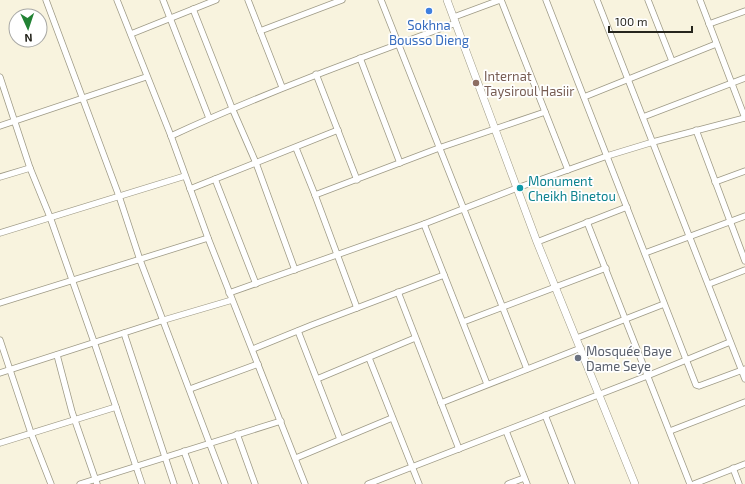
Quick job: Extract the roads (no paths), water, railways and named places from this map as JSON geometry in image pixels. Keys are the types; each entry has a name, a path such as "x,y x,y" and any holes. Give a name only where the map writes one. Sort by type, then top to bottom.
{"street":[{"path":"46,0 119,196 140,260 225,484"},
{"path":"117,0 146,77 171,136 229,293 253,349 305,484"},
{"path":"163,0 210,118"},
{"path":"131,34 216,0"},
{"path":"248,0 282,88"},
{"path":"260,31 342,0"},
{"path":"380,0 527,369"},
{"path":"447,0 537,242 600,394 635,484"},
{"path":"171,136 232,108 316,74 397,44 501,0 568,170"},
{"path":"546,0 696,385 698,386 743,370"},
{"path":"597,0 709,284 730,342 743,370 745,379"},
{"path":"648,0 672,61"},
{"path":"229,293 424,224 517,188 607,156 696,130 745,118 700,0"},
{"path":"193,9 232,108 256,163 295,270"},
{"path":"709,24 745,10"},
{"path":"584,97 716,44"},
{"path":"360,58 400,163"},
{"path":"316,74 357,180"},
{"path":"0,77 30,168 50,217 142,484"},
{"path":"0,126 146,77"},
{"path":"643,117 745,78"},
{"path":"315,195 439,148 545,112"},
{"path":"190,189 338,130"},
{"path":"696,130 745,261"},
{"path":"296,148 357,308"},
{"path":"0,177 30,168"},
{"path":"715,182 745,171"},
{"path":"0,233 185,176"},
{"path":"215,179 256,284"},
{"path":"537,242 627,207"},
{"path":"645,254 745,216"},
{"path":"587,222 690,484"},
{"path":"424,224 487,384"},
{"path":"0,303 208,238"},
{"path":"463,322 606,268"},
{"path":"709,284 745,270"},
{"path":"253,349 444,275"},
{"path":"398,292 459,449"},
{"path":"0,372 232,300"},
{"path":"577,338 664,304"},
{"path":"298,331 340,439"},
{"path":"124,333 174,484"},
{"path":"317,379 415,338"},
{"path":"0,340 31,433 51,484"},
{"path":"368,484 648,376 730,342"},
{"path":"441,403 581,348"},
{"path":"57,355 75,419 97,482"},
{"path":"369,358 419,484"},
{"path":"190,389 258,364"},
{"path":"670,431 745,402"},
{"path":"0,443 116,407"},
{"path":"544,415 572,484"},
{"path":"296,458 392,418"},
{"path":"80,484 97,482 165,457 281,421"},
{"path":"506,431 527,484"},
{"path":"237,434 255,484"},
{"path":"184,451 196,484"},
{"path":"694,484 745,464"},
{"path":"733,468 739,484"},
{"path":"508,484 524,478"}],"place":[{"name":"Sokhna Bousso Dieng","path":"429,11"},
{"name":"Internat Taysiroul Hasiir","path":"476,83"},
{"name":"Monument Cheikh Binetou","path":"520,188"},
{"name":"Mosquée Baye Dame Seye","path":"578,358"}]}
